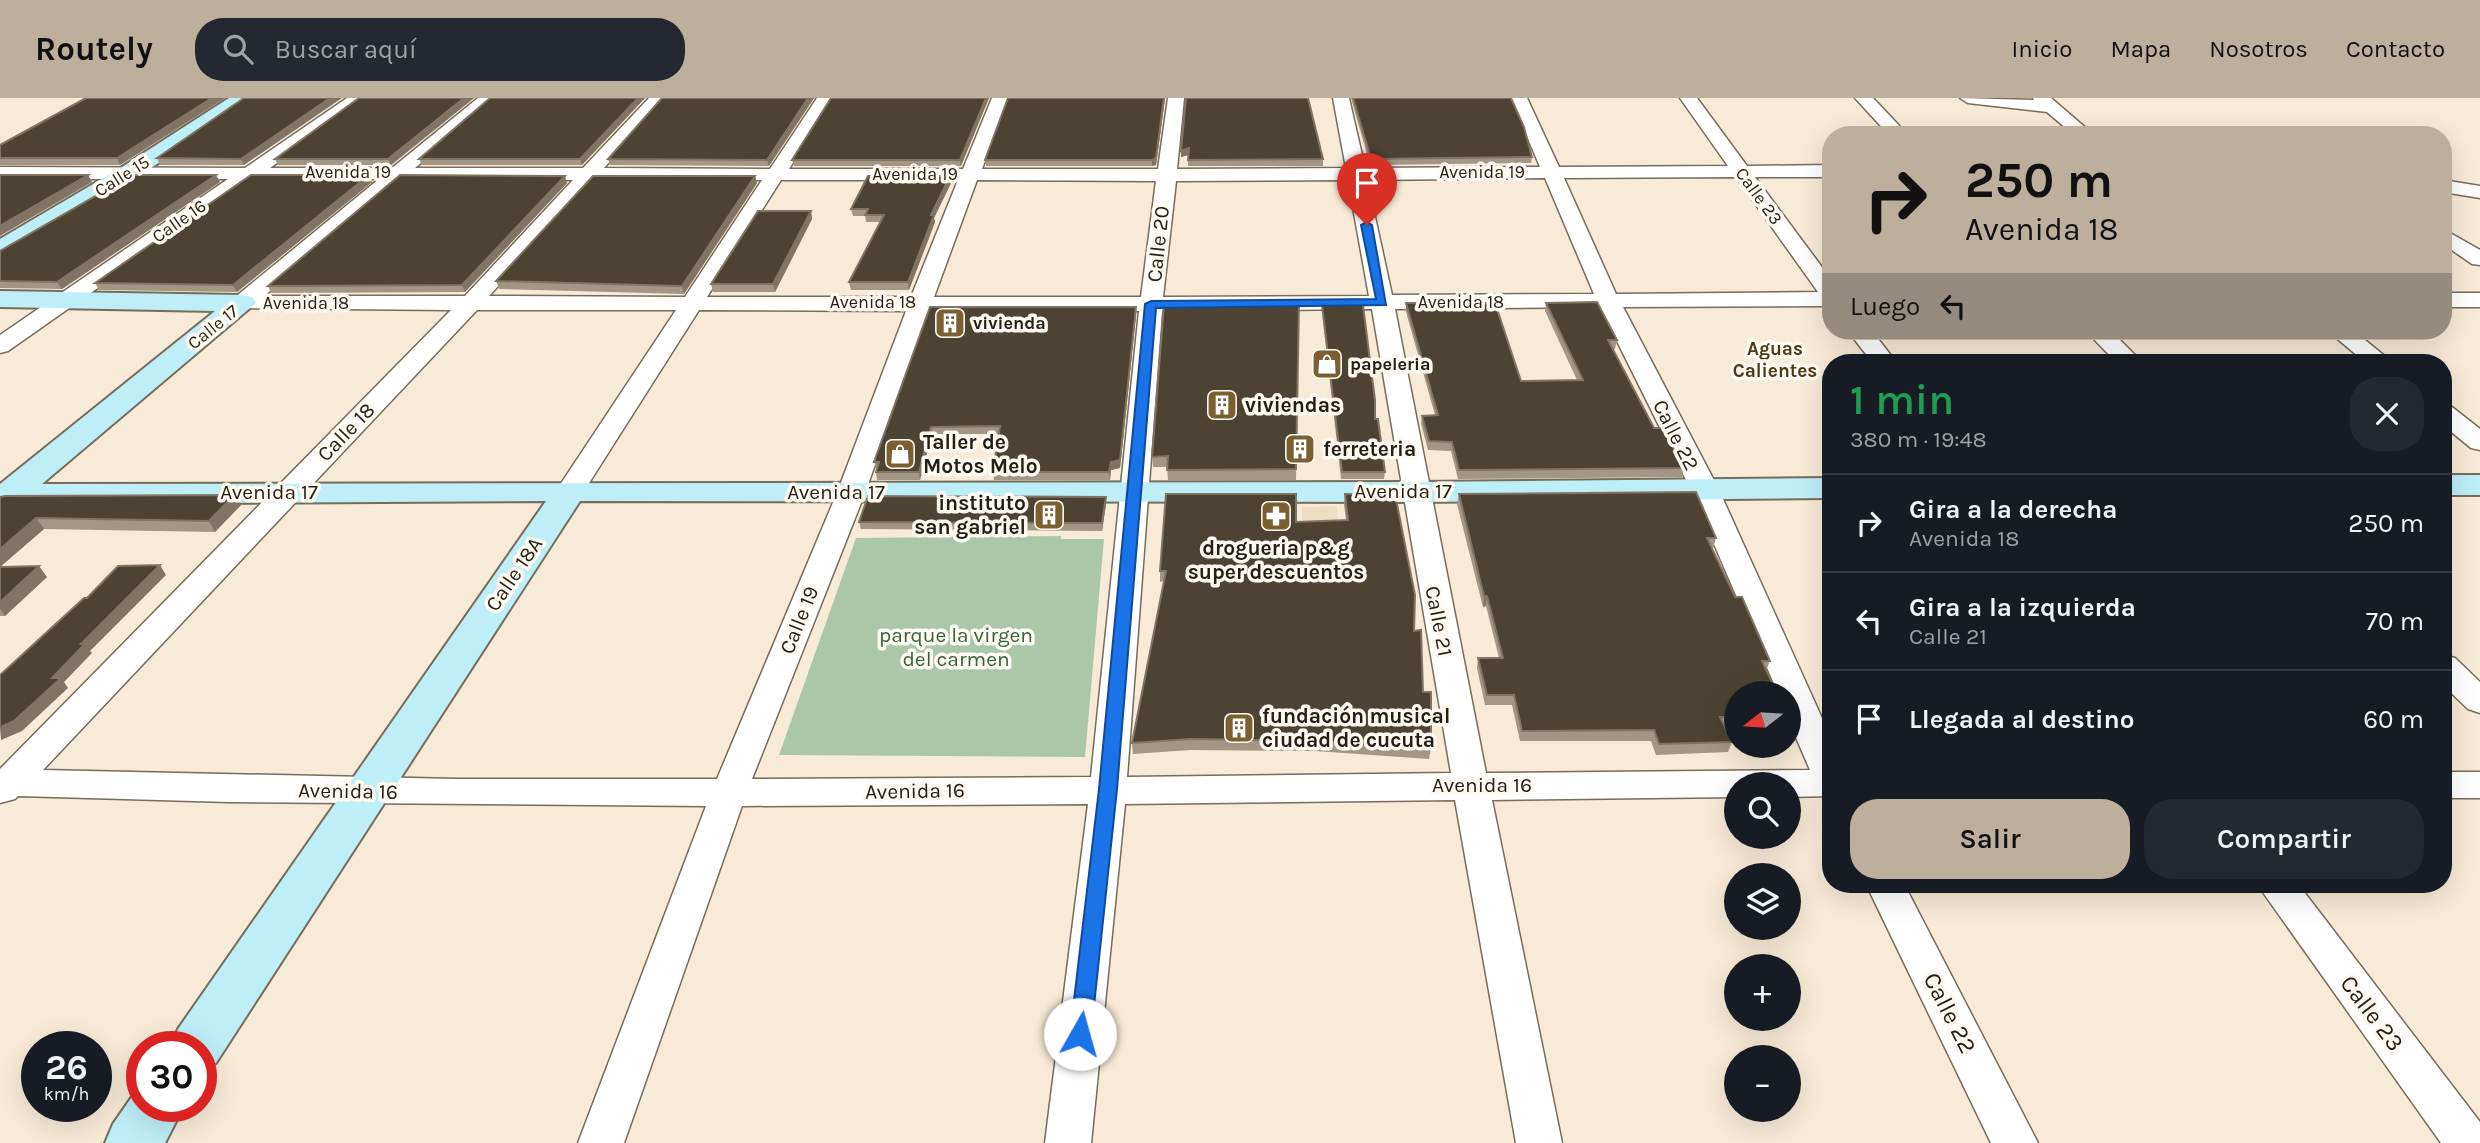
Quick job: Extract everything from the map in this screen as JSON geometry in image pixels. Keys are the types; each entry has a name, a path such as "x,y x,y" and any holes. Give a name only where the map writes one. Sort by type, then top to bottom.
{"street":[{"name":"Calle 15","path":"0,250 130,172 243,98"},
{"name":"Calle 16","path":"0,346 358,98"},
{"name":"Calle 17","path":"3,497 488,98"},
{"name":"Calle 18","path":"3,785 470,304 658,98"},
{"name":"Calle 18A","path":"207,1031 570,491 825,98"},
{"name":"Calle 19","path":"601,1143 729,793 851,493 920,303 1000,98"},
{"name":"Calle 20","path":"1068,1143 1108,789 1132,491 1151,304 1165,175 1177,98"},
{"name":"Calle 21","path":"1341,98 1382,302 1415,492 1539,1143"},
{"name":"Calle 22","path":"1519,98 1608,301 1704,488 1822,756"},
{"name":"Calle 23","path":"1688,98 1822,282"},
{"path":"1863,98 1890,126"},
{"path":"1968,98 2045,103 2074,126"},
{"name":"Avenida 19","path":"0,173 1165,175 1822,171"},
{"path":"2452,188 2480,192"},
{"path":"2452,241 2480,260"},
{"name":"Avenida 18","path":"0,299 690,305 786,302 1151,304 1822,299"},
{"path":"2452,300 2480,300"},
{"path":"1867,340 1878,354"},
{"path":"2107,340 2122,354"},
{"path":"2352,340 2370,354"},
{"path":"2452,419 2480,442"},
{"path":"2452,485 2480,485"},
{"name":"Avenida 17","path":"3,497 287,492 1415,492 1822,488"},
{"path":"2452,675 2480,701"},
{"name":"Avenida 16","path":"3,785 366,792 729,793 1822,783"},
{"path":"2452,785 2480,785"},
{"name":"Calle 22","path":"1890,893 2015,1143"},
{"name":"Calle 23","path":"2283,893 2468,1143"},
{"path":"132,1143 146,1122"}],"shaded area":[{"path":"1337,506 1338,525 1302,528 1302,507"}],"green space":[{"name":"parque la virgen del carmen","path":"1061,536 1061,539 1104,539 1085,757 779,755 856,538"}],"building":[{"path":"86,98 212,98 117,158 0,158 0,145"},
{"path":"244,98 330,98 241,159 157,158"},
{"path":"359,98 464,98 388,159 275,159"},
{"path":"490,98 638,98 580,159 419,159"},
{"path":"662,98 808,98 767,160 608,159"},
{"path":"831,98 986,98 960,160 792,160"},
{"path":"1008,98 1164,98 1156,158 985,160"},
{"path":"1186,98 1308,98 1323,159 1188,160 1189,148 1181,151"},
{"path":"1353,98 1511,98 1524,127 1532,157 1371,159"},
{"path":"0,175 88,175 0,226"},
{"path":"132,175 216,175 57,282 0,281 0,251"},
{"path":"251,175 369,175 233,285 95,283"},
{"path":"400,175 565,176 462,285 268,286"},
{"path":"593,176 755,176 682,286 496,281"},
{"path":"868,176 950,176 931,215 934,215 908,282 849,282 884,215 865,215 868,209 851,209"},
{"path":"758,211 811,211 773,284 711,284"},
{"path":"1597,302 1617,340 1608,340 1654,428 1663,428 1684,468 1459,470 1452,442 1429,441 1422,416 1438,415 1406,303 1495,303 1521,381 1583,380 1546,303"},
{"path":"1299,303 1296,469 1167,470 1168,456 1152,457 1164,304"},
{"path":"1322,305 1363,305 1375,419 1378,419 1385,472 1342,472"},
{"path":"930,307 1136,307 1120,460 1111,462 1109,472 993,472 1000,426 931,427 919,472 876,472 879,462 874,462"},
{"path":"1696,492 1716,538 1707,538 1735,597 1742,597 1770,661 1762,661 1771,681 1724,681 1724,717 1720,717 1724,725 1724,742 1659,744 1654,730 1522,731 1514,695 1487,695 1478,658 1503,658 1487,596 1484,596 1459,494"},
{"path":"1166,494 1296,494 1296,522 1348,520 1345,494 1395,494 1415,595 1414,631 1421,630 1423,692 1431,692 1431,748 1316,741 1190,739 1132,743 1166,571 1160,571"},
{"path":"234,495 209,521 36,518 0,549 0,497"},
{"path":"868,496 1106,497 1102,523 859,522"},
{"path":"160,565 81,644 85,644 52,678 61,678 14,721 0,727 0,675 87,598 118,566"},
{"path":"39,566 0,602 0,567"}],"place":[{"name":"vivienda","path":"950,323"},
{"name":"papeleria","path":"1327,364"},
{"name":"viviendas","path":"1222,405"},
{"name":"ferreteria","path":"1300,449"},
{"name":"Taller de Motos Melo","path":"900,454"},
{"name":"instituto san gabriel","path":"1049,515"},
{"name":"drogueria p&g super descuentos","path":"1276,516"},
{"name":"fundación musical ciudad de cucuta","path":"1239,728"}],"district":[{"name":"Aguas Calientes","path":"1775,359"}],"route":[{"path":"1080,1034 1108,789 1132,491 1151,304 1382,302 1367,225"}]}
